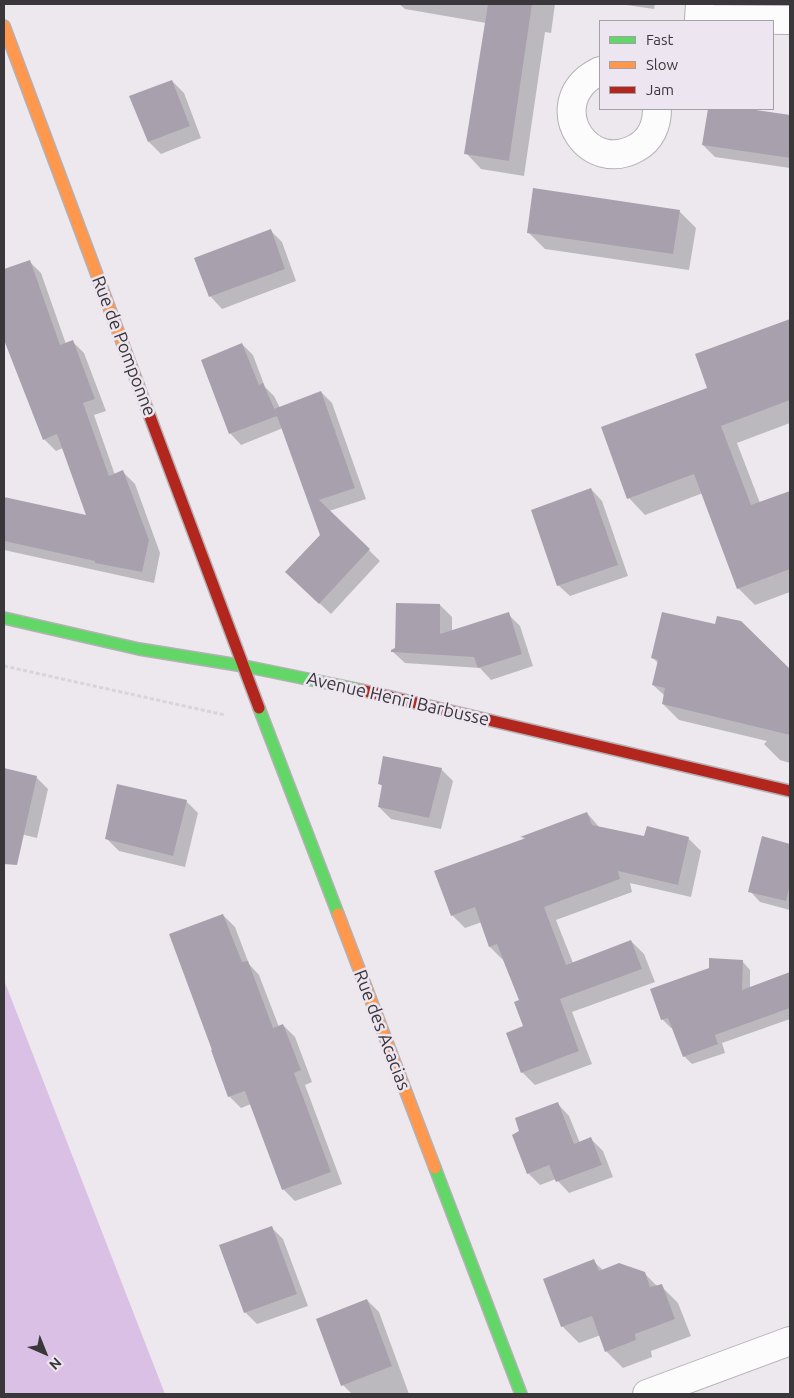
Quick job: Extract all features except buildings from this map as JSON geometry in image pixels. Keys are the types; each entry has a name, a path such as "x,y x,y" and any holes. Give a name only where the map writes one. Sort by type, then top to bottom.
{"street":[{"path":"699,15 790,20"},
{"name":"Rue de Pomponne","path":"4,26 244,666"},
{"path":"599,72 588,78 578,89 572,103 572,118 576,132 586,144 599,152 614,155 628,152 642,145 652,134 657,120 657,110"},
{"name":"Avenue Henri Barbusse","path":"4,618 139,649 244,666 356,689 790,791"},
{"name":"Rue des Acacias","path":"244,666 521,1394"},
{"path":"646,1394 790,1340"}],"path":[{"path":"4,666 265,723"}],"shaded area":[{"path":"4,980 165,1394 4,1394"}],"traffic: fast":[{"path":"4,618 139,649 244,666 361,690"},
{"path":"259,708 338,914"},
{"path":"435,1168 521,1394"}],"traffic: slow":[{"path":"4,26 140,390"},
{"path":"338,914 435,1168"}],"traffic: jam":[{"path":"140,390 259,708"},
{"path":"361,690 790,791"}]}
